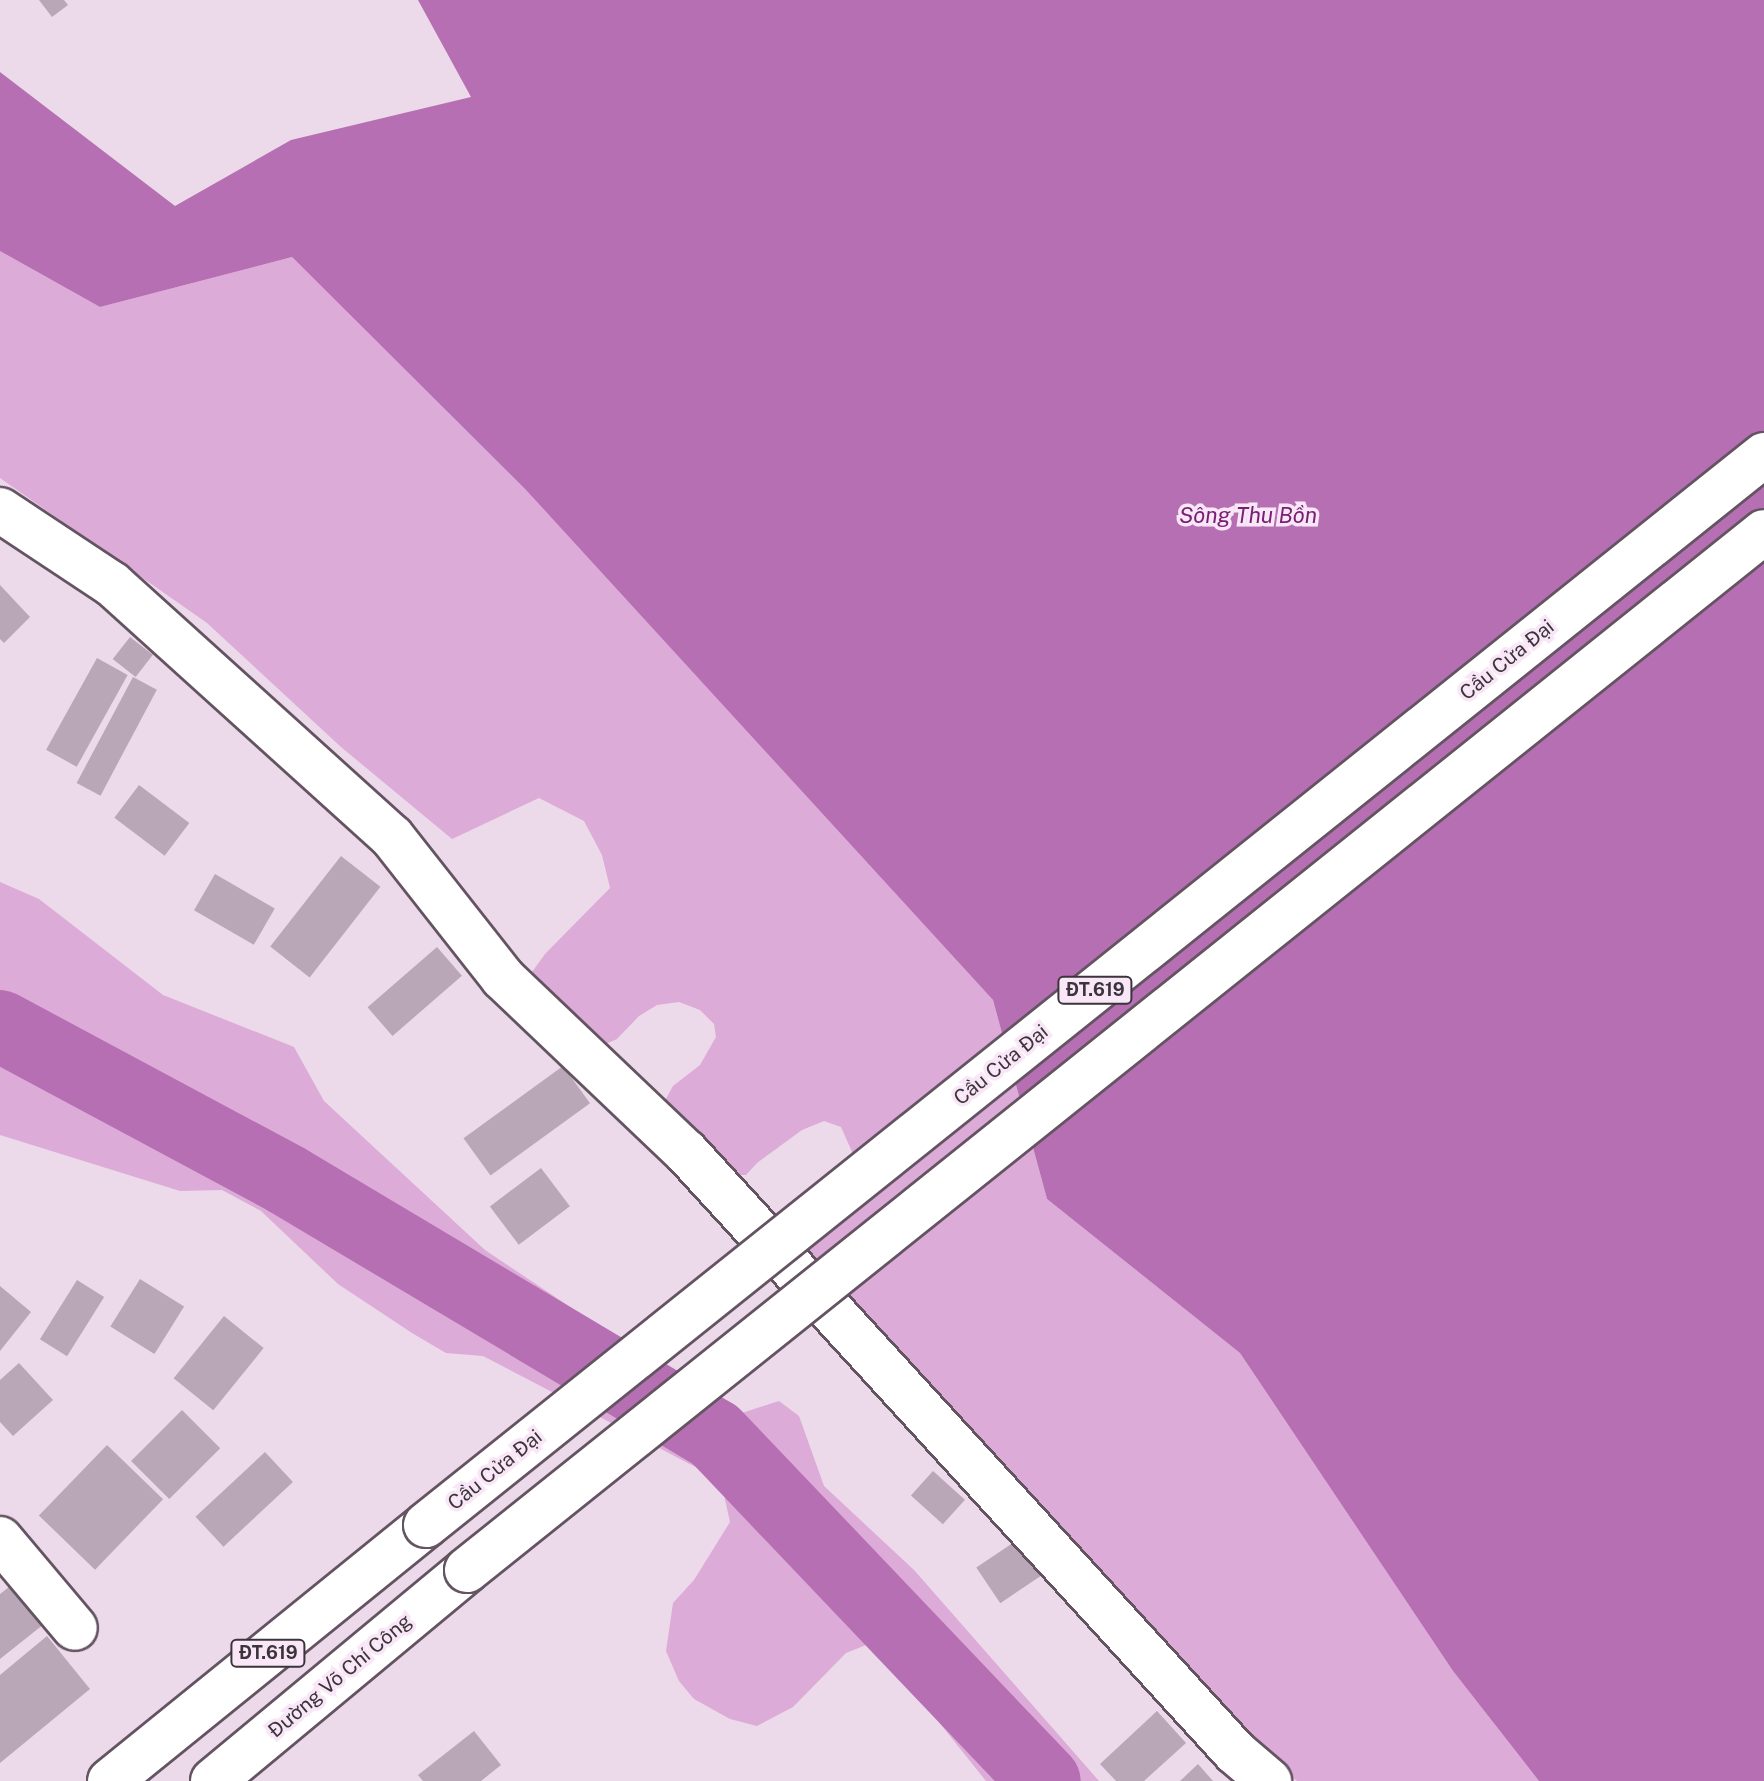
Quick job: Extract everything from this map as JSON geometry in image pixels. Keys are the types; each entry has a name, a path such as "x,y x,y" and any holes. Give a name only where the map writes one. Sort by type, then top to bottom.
{"main road":[{"name":"Cầu Cửa Đại","path":"110,1781 1764,455"},
{"path":"0,510 112,584 392,837 503,978 686,1152 1235,1752 1269,1781"},
{"name":"Đường Võ Chí Công","path":"213,1781 467,1570 1764,532"},
{"path":"0,1539 75,1628"}],"shaded area":[{"path":"0,251 100,307 292,257 526,490 993,1000 1047,1199 1240,1353 1453,1671 1539,1781 1297,1781 1269,1759 795,1263 857,1163 841,1127 824,1121 802,1130 757,1163 746,1175 734,1175 663,1104 673,1086 700,1065 716,1037 714,1024 700,1010 679,1002 657,1005 639,1016 617,1039 601,1046 530,985 532,972 545,954 610,888 602,855 584,821 539,798 452,839 341,747 207,623 0,478"},
{"path":"0,882 39,899 163,995 294,1047 324,1101 485,1250 645,1357 698,1379 742,1413 779,1401 799,1416 824,1486 914,1570 1099,1781 986,1781 898,1671 866,1645 846,1653 793,1707 757,1726 730,1719 694,1699 679,1681 666,1651 673,1603 694,1580 730,1522 724,1495 705,1472 483,1356 446,1353 338,1284 261,1211 222,1190 180,1191 0,1135"}],"water":[{"name":"Sông Thu Bồn","path":"418,0 1764,0 1764,1781 1539,1781 1453,1671 1240,1353 1047,1199 993,1000 526,490 292,257 100,307 0,251 0,72 175,206 291,140 471,97"}],"building":[{"path":"39,0 64,0 68,5 52,17"},
{"path":"0,585 30,617 4,643 0,639"},
{"path":"130,637 153,655 136,677 113,659"},
{"path":"97,658 128,675 77,767 46,750"},
{"path":"133,677 157,690 101,796 77,783"},
{"path":"139,785 189,823 165,856 114,818"},
{"path":"341,856 380,887 310,977 270,947"},
{"path":"215,874 275,908 254,945 194,910"},
{"path":"437,947 462,976 392,1036 368,1007"},
{"path":"563,1066 590,1103 491,1176 463,1138"},
{"path":"541,1168 570,1206 519,1245 490,1207"},
{"path":"140,1279 184,1307 154,1354 110,1326"},
{"path":"77,1280 104,1297 67,1356 40,1339"},
{"path":"0,1286 31,1312 0,1351"},
{"path":"224,1316 264,1348 213,1410 174,1378"},
{"path":"19,1363 53,1400 13,1436 0,1422 0,1380"},
{"path":"182,1410 220,1448 169,1499 131,1461"},
{"path":"107,1445 163,1499 95,1570 39,1515"},
{"path":"265,1452 293,1482 223,1547 196,1517"},
{"path":"933,1471 965,1500 943,1524 911,1496"},
{"path":"1026,1534 1050,1570 1000,1603 976,1568"},
{"path":"18,1580 49,1620 0,1659 0,1594"},
{"path":"47,1636 90,1689 0,1763 0,1675"},
{"path":"1157,1711 1186,1743 1144,1781 1116,1781 1100,1764"},
{"path":"474,1731 501,1765 481,1781 423,1781 418,1775"},
{"path":"1198,1764 1213,1781 1180,1781"}],"waterway":[{"path":"0,1026 287,1180 715,1435 1045,1781"}]}
